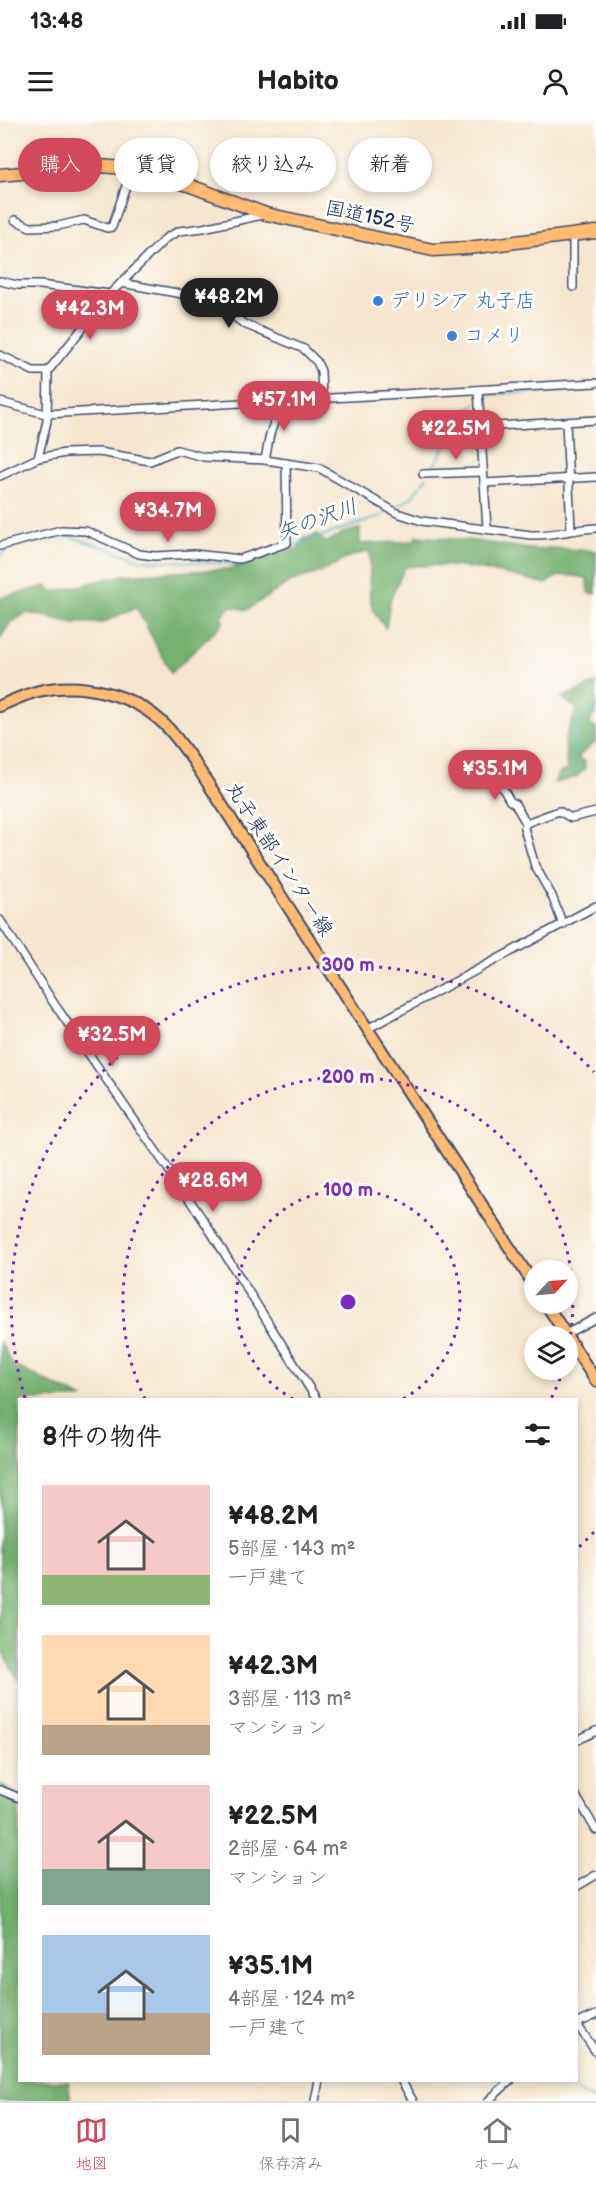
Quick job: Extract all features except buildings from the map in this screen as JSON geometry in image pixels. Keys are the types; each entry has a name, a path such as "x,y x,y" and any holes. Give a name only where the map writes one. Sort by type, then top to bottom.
{"highway":[{"name":"国道152号","path":"0,176 99,166 114,167"},
{"name":"国道152号","path":"198,189 266,214 433,250 468,248 596,232"}],"main road":[{"name":"丸子東部インター線","path":"0,706 46,690 86,689 128,701 153,715 165,725 194,762 524,1270"},
{"path":"578,1353 596,1381"}],"street":[{"path":"15,220 30,227 58,226 84,220 107,228 112,227 124,192"},
{"path":"38,458 47,421 48,371 110,294 166,238 179,231 266,214"},
{"path":"573,234 573,287"},
{"path":"0,281 17,285 40,285 110,294"},
{"path":"121,283 210,299 244,324 304,349 317,362 321,371 322,398"},
{"path":"0,355 33,371 48,371"},
{"path":"0,402 46,414 596,383"},
{"path":"478,390 487,528"},
{"path":"265,460 270,434 282,399"},
{"path":"480,427 596,420"},
{"path":"566,422 572,530"},
{"path":"0,476 38,458 65,453 99,452 150,461 177,450 204,457 265,460 319,468 397,513 422,521 549,536 572,530 596,528"},
{"path":"0,546 61,530 86,531 139,554 155,556 194,554 240,559 287,543 286,464"},
{"path":"426,474 482,472"},
{"path":"484,483 596,477"},
{"path":"489,764 510,801 515,804 526,823 524,828 535,866 552,896 563,925"},
{"path":"526,823 559,811 571,818 596,812"},
{"path":"367,1029 596,906"},
{"path":"0,920 53,1002 204,1221 316,1398"},
{"path":"578,1328 596,1318"},
{"path":"578,1740 596,1731"},
{"path":"0,1790 18,1797"},
{"path":"578,1799 596,1830"},
{"path":"578,1886 596,1875"},
{"path":"578,2023 596,2015"},
{"path":"578,2027 596,2052"},
{"path":"315,2101 319,2082"},
{"path":"402,2082 413,2101"},
{"path":"488,2101 509,2082"}],"green space":[{"path":"360,529 360,544 414,541 416,536 476,541 536,550 550,548 596,551 596,594 588,593 587,578 576,576 556,577 546,584 476,569 440,565 405,567 390,600 386,628 378,618 370,600 370,551 349,557 321,572 291,581 247,610 230,606 222,616 223,623 171,673 136,607 103,623 70,623 26,613 10,623 0,639 0,598 46,586 54,592 123,575 228,569 299,548 303,539 317,534 326,543 343,533"},
{"path":"596,683 596,715 593,715 589,725 596,727 596,742 579,756 580,760 584,761 585,768 576,777 554,783 558,774 567,770 565,739 577,709 562,698"},
{"path":"0,1341 13,1365 81,1398 18,1398 18,1679 0,1647"},
{"path":"0,1784 18,1795 18,2082 68,2082 71,2101 0,2101"}],"waterway":[{"name":"矢の沢川","path":"481,400 488,395 496,394 596,389"},
{"name":"矢の沢川","path":"430,472 464,414 476,403"},
{"name":"矢の沢川","path":"395,508 411,498 427,477"},
{"name":"矢の沢川","path":"0,556 8,549 18,545 69,536 141,560 239,564 379,517 390,510"},
{"path":"576,776 574,755 577,730 584,717 596,713"},
{"path":"564,2082 594,2101"}],"place":[{"name":"デリシア 丸子店","path":"378,301"},
{"name":"コメリ","path":"452,336"}]}
